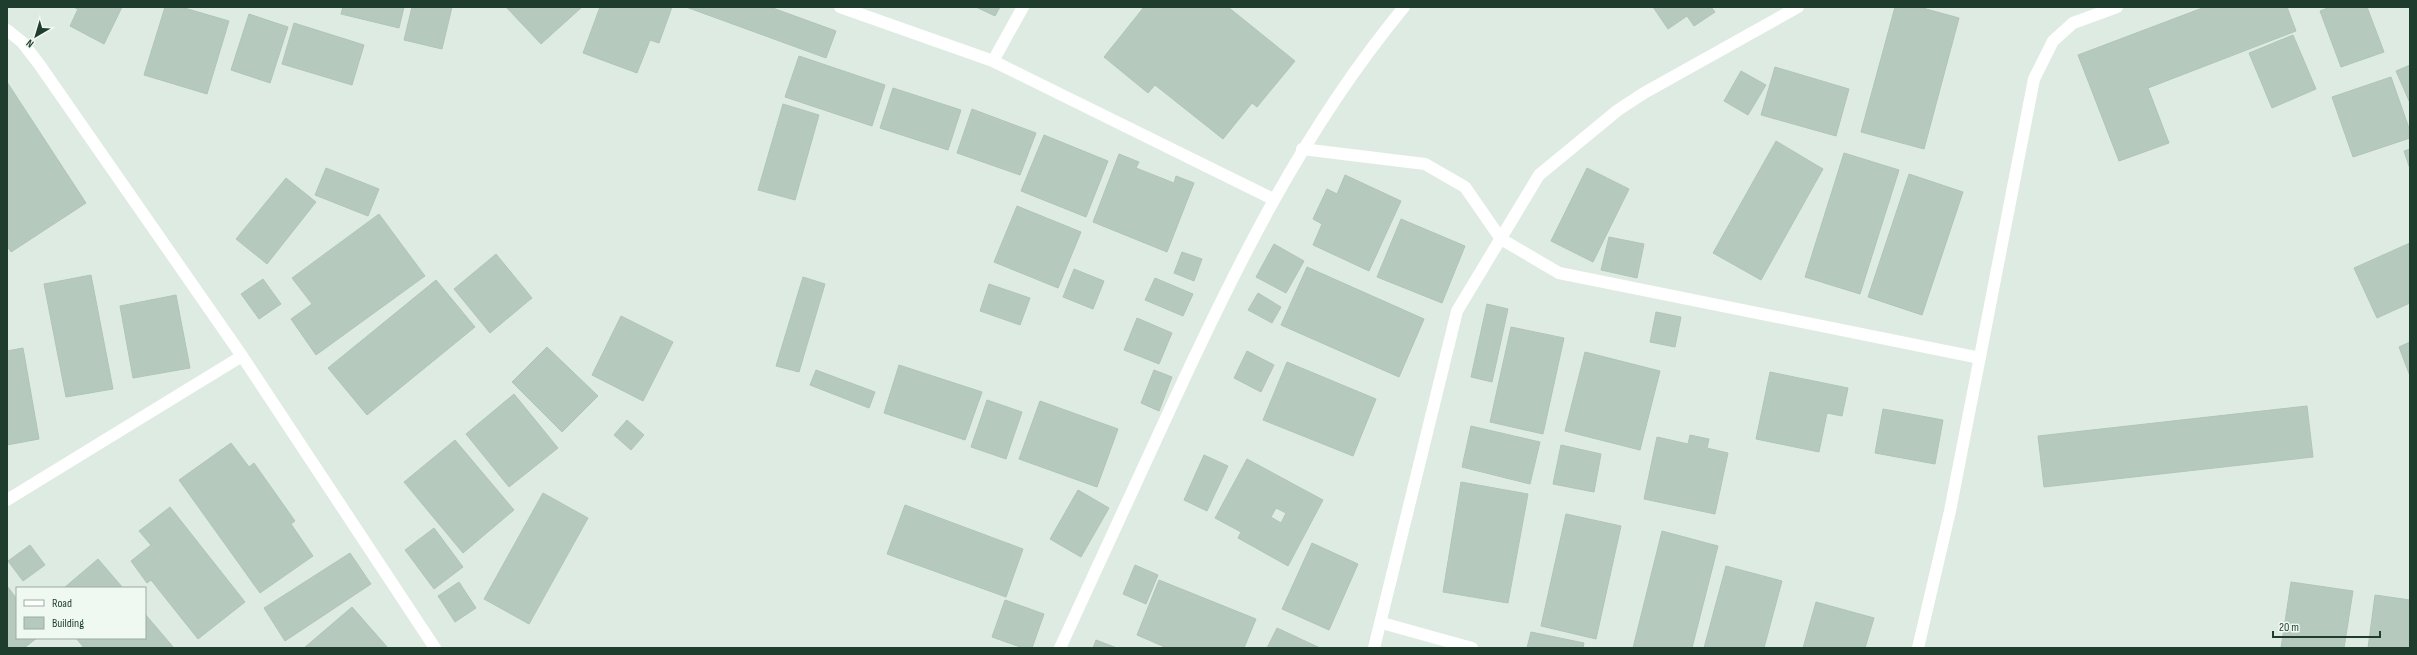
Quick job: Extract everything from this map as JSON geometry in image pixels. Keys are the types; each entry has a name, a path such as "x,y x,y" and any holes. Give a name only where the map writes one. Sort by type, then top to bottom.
{"street":[{"path":"840,7 993,61 1273,199"},
{"path":"993,61 1023,7"},
{"path":"1060,648 1212,319 1273,199 1302,149 1384,32 1404,7"},
{"path":"1374,648 1382,623 1430,412 1457,311 1539,175 1618,110 1644,92 1798,7"},
{"path":"1918,648 1950,511 2034,79 2053,41 2073,23 2117,7"},
{"path":"7,30 22,42 39,64 242,356 435,648"},
{"path":"1302,149 1425,164 1465,187 1501,239 1559,273 1980,358"},
{"path":"7,500 242,356"},
{"path":"1382,623 1472,648"}],"building":[{"path":"73,7 122,7 104,44 70,26 78,9"},
{"path":"165,7 181,7 229,21 207,94 144,75"},
{"path":"343,7 404,7 399,28 341,14"},
{"path":"412,7 452,7 442,49 404,40"},
{"path":"506,7 582,7 541,44"},
{"path":"600,7 672,7 659,43 650,40 637,73 583,53"},
{"path":"686,7 770,7 836,31 826,58"},
{"path":"976,7 1000,7 995,16"},
{"path":"1144,7 1228,7 1295,61 1257,107 1252,103 1223,139 1155,85 1148,93 1104,57"},
{"path":"1653,7 1711,7 1715,12 1694,26 1687,16 1668,29"},
{"path":"1895,7 1919,7 1959,18 1924,149 1861,132"},
{"path":"2205,7 2287,7 2296,31 2148,88 2169,143 2119,161 2078,55"},
{"path":"2330,7 2367,7 2384,52 2341,67 2320,11"},
{"path":"249,14 288,27 270,83 231,70"},
{"path":"294,23 364,45 352,85 282,64"},
{"path":"2293,35 2316,89 2272,108 2249,53"},
{"path":"799,56 885,85 872,126 785,97"},
{"path":"2410,65 2410,103 2396,71"},
{"path":"1775,67 1849,89 1836,136 1761,115"},
{"path":"1741,71 1766,85 1748,115 1724,101"},
{"path":"2391,77 2410,131 2410,138 2353,157 2332,97"},
{"path":"7,82 86,203 11,252 7,246"},
{"path":"893,88 961,110 948,150 880,128"},
{"path":"783,104 819,115 795,200 758,190"},
{"path":"972,109 1036,133 1020,175 957,153"},
{"path":"1044,135 1108,161 1086,217 1021,191"},
{"path":"1776,141 1823,169 1761,280 1713,253"},
{"path":"2410,149 2410,169 2404,151"},
{"path":"1844,153 1899,170 1860,294 1805,277"},
{"path":"1119,154 1139,162 1136,168 1174,183 1176,176 1194,183 1167,252 1093,222"},
{"path":"326,168 379,189 368,216 315,195"},
{"path":"1587,168 1629,189 1593,262 1551,241"},
{"path":"1909,174 1963,192 1922,315 1868,297"},
{"path":"1345,175 1401,201 1369,271 1313,245 1322,224 1313,219 1327,189 1337,194"},
{"path":"286,178 316,202 267,264 236,239"},
{"path":"1017,206 1081,232 1058,288 994,262"},
{"path":"379,214 425,276 316,355 291,319 312,304 292,278"},
{"path":"1401,219 1465,246 1442,303 1377,277"},
{"path":"1609,237 1644,244 1637,278 1601,270"},
{"path":"2410,243 2410,303 2377,318 2354,268"},
{"path":"1274,244 1304,261 1286,293 1256,277"},
{"path":"1182,252 1202,259 1194,281 1174,273"},
{"path":"496,254 532,298 490,333 454,289"},
{"path":"1307,267 1424,319 1399,377 1281,325"},
{"path":"1074,269 1104,281 1093,309 1063,297"},
{"path":"91,275 113,389 66,397 44,284"},
{"path":"803,277 825,284 799,372 776,366"},
{"path":"1155,278 1193,294 1183,316 1145,300"},
{"path":"263,279 281,304 259,319 241,294"},
{"path":"436,280 475,327 367,415 328,368"},
{"path":"989,284 1030,298 1020,325 980,311"},
{"path":"1258,293 1281,307 1272,323 1248,310"},
{"path":"176,295 190,368 133,378 120,306"},
{"path":"1487,304 1508,309 1492,382 1471,377"},
{"path":"1656,312 1681,317 1675,347 1650,342"},
{"path":"621,316 673,342 643,401 592,375"},
{"path":"1137,318 1172,333 1159,364 1124,350"},
{"path":"1511,327 1564,338 1543,434 1490,422"},
{"path":"2410,342 2410,376 2399,347"},
{"path":"547,347 598,396 562,432 512,382"},
{"path":"23,348 39,439 7,445 7,351"},
{"path":"1247,351 1274,365 1261,392 1234,378"},
{"path":"1585,352 1660,371 1640,450 1565,431"},
{"path":"1287,362 1376,399 1353,456 1263,420"},
{"path":"899,365 982,392 965,440 884,413"},
{"path":"816,370 875,392 869,408 810,385"},
{"path":"1154,370 1172,377 1159,411 1141,403"},
{"path":"1770,372 1848,388 1842,416 1827,413 1819,452 1756,439"},
{"path":"514,394 558,448 509,487 466,434"},
{"path":"987,400 1022,412 1006,459 971,447"},
{"path":"1040,401 1118,429 1097,487 1019,459"},
{"path":"2307,406 2313,457 2044,487 2038,436"},
{"path":"1883,409 1943,420 1935,464 1875,453"},
{"path":"627,420 644,435 631,450 614,435"},
{"path":"1471,426 1540,442 1530,484 1462,467"},
{"path":"1690,435 1709,439 1707,448 1728,453 1715,514 1644,499 1657,437 1688,444"},
{"path":"455,440 514,510 463,553 404,482"},
{"path":"231,443 249,467 254,463 295,521 291,524 313,556 260,593 179,480"},
{"path":"1561,445 1601,454 1594,492 1553,484"},
{"path":"1204,455 1228,466 1207,511 1184,500"},
{"path":"1247,459 1323,500 1288,566 1238,538 1241,532 1215,518","holes":["1276,508 1286,513 1281,523 1271,517"]},
{"path":"1461,482 1528,494 1508,603 1443,592"},
{"path":"1078,490 1109,508 1081,557 1050,539"},
{"path":"543,493 588,518 529,624 484,599"},
{"path":"905,505 1023,549 1006,597 887,554"},
{"path":"170,507 245,602 198,639 151,580 147,583 131,561 151,545 139,531"},
{"path":"1566,514 1621,526 1596,639 1541,626"},
{"path":"434,528 463,567 434,589 405,550"},
{"path":"1662,531 1718,546 1692,648 1633,648"},
{"path":"1312,543 1358,564 1329,630 1282,609"},
{"path":"30,545 45,565 23,581 8,561"},
{"path":"350,553 371,584 285,641 264,608"},
{"path":"98,559 122,587 65,587"},
{"path":"1135,565 1158,575 1146,604 1123,594"},
{"path":"1726,566 1782,581 1764,648 1704,648"},
{"path":"1159,580 1256,619 1244,648 1167,648 1137,635"},
{"path":"459,582 476,608 455,622 438,596"},
{"path":"2291,582 2353,591 2344,648 2281,648"},
{"path":"7,586 16,598 16,639 36,639 24,648 7,648"},
{"path":"2375,595 2410,600 2410,648 2368,648"},
{"path":"1005,600 1044,614 1032,648 1023,648 992,637"},
{"path":"1816,602 1874,618 1865,648 1803,648"},
{"path":"352,607 388,648 304,648"},
{"path":"146,615 174,648 84,648 77,639 146,639"},
{"path":"1277,628 1320,648 1267,648"},
{"path":"1531,632 1584,643 1583,648 1527,648"},
{"path":"1096,640 1117,648 1093,648"}]}
